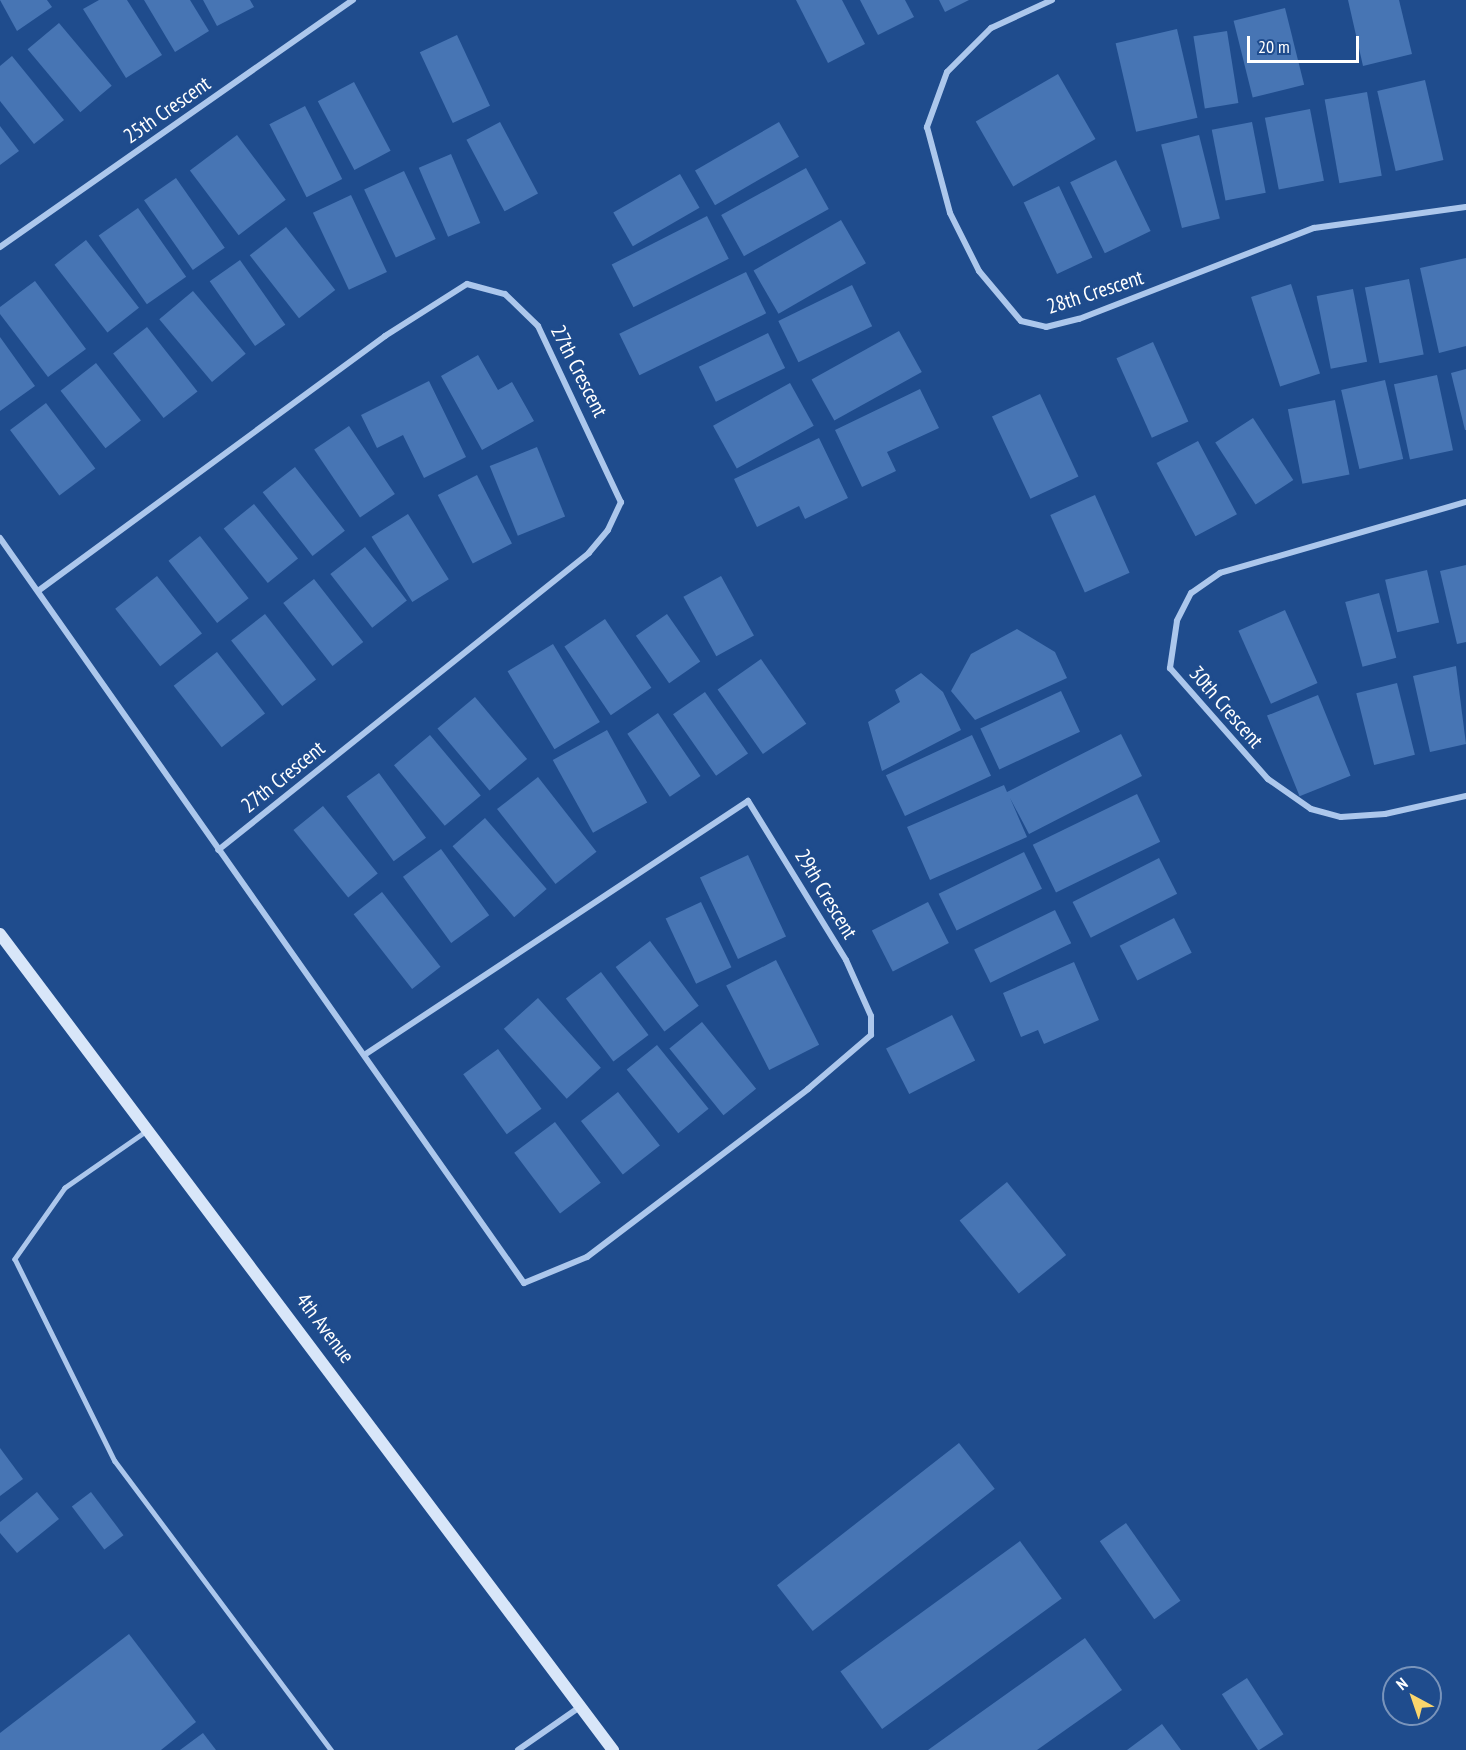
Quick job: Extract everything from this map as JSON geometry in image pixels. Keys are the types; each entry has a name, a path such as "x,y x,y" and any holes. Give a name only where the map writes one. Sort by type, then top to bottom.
{"street":[{"name":"25th Crescent","path":"0,247 353,0"},
{"name":"28th Crescent","path":"1053,0 991,28 947,72 927,127 950,213 979,271 1021,321 1046,327 1079,319 1314,228 1466,207"},
{"name":"27th Crescent","path":"38,591 385,336 467,284 505,294 538,326 621,502 608,530 589,552 218,850"},
{"name":"30th Crescent","path":"1466,502 1220,573 1191,593 1177,621 1170,668 1268,779 1311,809 1341,817 1385,814 1466,796"},
{"path":"0,538 218,850 367,1053"},
{"name":"29th Crescent","path":"748,801 851,970 871,1016 871,1035 808,1089 587,1257 524,1283 367,1053 748,801"},
{"name":"4th Avenue","path":"0,934 149,1129 613,1750"},
{"path":"518,1750 582,1706"}],"lane":[{"path":"149,1129 65,1188 15,1259 115,1461 331,1750"}],"building":[{"path":"0,0 47,0 52,7 17,31"},
{"path":"99,0 127,0 162,55 126,78 83,9"},
{"path":"144,0 190,0 209,31 175,52"},
{"path":"203,0 250,0 254,7 217,26"},
{"path":"796,0 842,0 865,44 828,63"},
{"path":"860,0 905,0 914,17 878,35"},
{"path":"939,0 969,0 945,12"},
{"path":"1348,0 1399,0 1412,54 1363,66"},
{"path":"1285,8 1304,85 1253,97 1234,21"},
{"path":"59,23 112,86 80,112 28,49"},
{"path":"1177,29 1197,118 1136,132 1116,43"},
{"path":"1227,31 1238,103 1205,108 1193,36"},
{"path":"457,35 490,106 453,123 420,52"},
{"path":"12,56 64,120 34,144 0,101 0,66"},
{"path":"1058,74 1096,139 1013,186 976,122"},
{"path":"1425,80 1443,160 1396,171 1377,91"},
{"path":"354,82 391,151 354,170 318,101"},
{"path":"1367,92 1382,176 1339,183 1325,99"},
{"path":"305,106 342,179 307,197 269,124"},
{"path":"1310,109 1324,181 1279,189 1265,118"},
{"path":"500,122 538,194 504,211 466,140"},
{"path":"779,122 799,157 715,205 695,170"},
{"path":"1252,122 1266,193 1225,201 1212,130"},
{"path":"0,126 19,151 0,165"},
{"path":"237,135 286,200 239,235 190,171"},
{"path":"1199,135 1220,218 1182,228 1161,144"},
{"path":"451,154 480,223 448,237 419,168"},
{"path":"1116,160 1151,231 1105,253 1070,182"},
{"path":"806,168 829,209 744,256 721,215"},
{"path":"404,171 436,239 396,258 364,190"},
{"path":"680,174 700,208 633,246 613,212"},
{"path":"176,178 225,248 193,270 144,200"},
{"path":"1059,186 1092,258 1057,274 1024,202"},
{"path":"351,195 387,272 349,290 313,213"},
{"path":"138,208 186,277 147,304 99,236"},
{"path":"707,216 729,259 633,307 612,265"},
{"path":"841,220 866,263 779,314 754,270"},
{"path":"286,227 335,290 299,318 250,255"},
{"path":"86,240 139,308 107,332 54,265"},
{"path":"1466,258 1466,346 1439,353 1420,268"},
{"path":"240,260 285,325 255,346 210,281"},
{"path":"746,272 766,313 639,375 619,334"},
{"path":"1409,279 1424,355 1380,363 1365,288"},
{"path":"35,281 86,349 48,377 0,314 0,307"},
{"path":"1291,284 1320,373 1280,386 1251,297"},
{"path":"852,285 872,326 798,362 778,321"},
{"path":"1353,289 1367,362 1331,369 1317,296"},
{"path":"193,291 246,354 212,382 159,319"},
{"path":"147,327 197,392 164,418 113,353"},
{"path":"899,331 922,372 834,421 812,379"},
{"path":"768,333 785,368 716,402 699,367"},
{"path":"0,337 35,386 0,411"},
{"path":"1153,342 1188,421 1152,438 1116,358"},
{"path":"478,355 498,390 512,382 534,421 482,450 441,376"},
{"path":"96,363 141,421 105,448 61,391"},
{"path":"1466,369 1466,430 1465,430 1451,373"},
{"path":"1437,375 1453,450 1410,459 1394,384"},
{"path":"1385,380 1403,459 1359,469 1341,390"},
{"path":"429,381 466,457 424,478 403,435 377,448 361,415"},
{"path":"790,383 814,426 737,469 713,426"},
{"path":"920,389 939,428 887,452 896,471 862,487 835,430"},
{"path":"1040,394 1078,476 1030,499 992,416"},
{"path":"1335,400 1350,475 1302,484 1288,409"},
{"path":"46,403 95,468 59,496 10,430"},
{"path":"1253,418 1293,480 1256,505 1215,443"},
{"path":"349,426 395,494 360,517 314,449"},
{"path":"819,438 848,498 805,519 799,506 757,527 734,479"},
{"path":"1198,441 1237,514 1195,536 1157,463"},
{"path":"537,447 565,517 518,536 490,466"},
{"path":"295,467 345,531 313,556 263,492"},
{"path":"477,475 512,544 473,564 438,495"},
{"path":"1095,495 1130,573 1085,593 1050,515"},
{"path":"254,504 298,558 268,583 224,529"},
{"path":"408,514 449,579 412,602 372,537"},
{"path":"200,536 249,598 217,623 168,561"},
{"path":"365,547 407,601 372,628 330,574"},
{"path":"1466,565 1466,642 1457,644 1440,571"},
{"path":"1427,570 1439,623 1397,632 1385,580"},
{"path":"157,576 202,634 160,666 115,609"},
{"path":"721,576 754,635 716,656 683,597"},
{"path":"314,579 363,642 333,666 283,603"},
{"path":"1379,593 1396,658 1363,667 1345,602"},
{"path":"1285,610 1318,683 1271,704 1238,631"},
{"path":"265,614 316,679 282,706 231,640"},
{"path":"667,614 700,662 669,683 636,636"},
{"path":"605,619 651,688 611,715 564,646"},
{"path":"1017,629 1055,652 1067,678 975,720 951,691 971,654"},
{"path":"553,644 600,722 554,749 508,671"},
{"path":"217,652 265,713 222,747 174,686"},
{"path":"761,659 806,724 763,754 718,689"},
{"path":"1456,666 1466,744 1430,752 1413,676"},
{"path":"921,673 943,692 961,730 882,771 868,722 900,702 895,690"},
{"path":"1397,683 1415,755 1374,765 1356,693"},
{"path":"1061,691 1080,732 999,769 980,729"},
{"path":"705,692 748,753 716,776 673,714"},
{"path":"1318,695 1351,776 1300,796 1267,716"},
{"path":"475,697 527,759 490,791 437,728"},
{"path":"658,713 700,776 670,797 627,734"},
{"path":"607,730 647,803 593,833 553,760"},
{"path":"1121,734 1142,776 1029,834 1010,798 1027,837 930,880 907,827 1004,785 1007,792"},
{"path":"430,735 481,796 445,826 394,765"},
{"path":"972,735 991,776 905,816 886,775"},
{"path":"379,773 426,838 394,861 347,797"},
{"path":"538,777 596,852 556,884 497,809"},
{"path":"1137,794 1160,842 1056,892 1033,845"},
{"path":"323,806 378,874 348,898 293,830"},
{"path":"485,818 547,889 514,917 453,846"},
{"path":"441,849 489,915 451,943 403,877"},
{"path":"1024,852 1042,889 957,930 939,894"},
{"path":"748,855 786,937 738,959 700,877"},
{"path":"1159,858 1177,894 1091,938 1073,902"},
{"path":"382,892 440,967 412,989 354,914"},
{"path":"701,902 731,967 696,984 666,918"},
{"path":"928,902 949,943 893,972 872,931"},
{"path":"1055,910 1071,943 990,983 974,949"},
{"path":"1174,918 1192,953 1137,980 1120,946"},
{"path":"650,941 699,1006 664,1032 616,967"},
{"path":"776,960 819,1045 769,1070 726,985"},
{"path":"1074,962 1099,1020 1044,1044 1038,1030 1021,1037 1003,993"},
{"path":"601,972 649,1035 613,1062 566,998"},
{"path":"538,998 601,1068 567,1099 504,1029"},
{"path":"952,1015 975,1060 909,1094 886,1049"},
{"path":"702,1022 756,1089 723,1115 669,1048"},
{"path":"657,1045 709,1109 678,1133 627,1070"},
{"path":"498,1049 541,1109 507,1134 463,1074"},
{"path":"618,1092 660,1146 623,1175 581,1121"},
{"path":"555,1122 601,1183 560,1213 514,1153"},
{"path":"1007,1182 1066,1255 1019,1293 960,1220"},
{"path":"959,1443 995,1489 813,1631 777,1585"},
{"path":"0,1448 23,1479 0,1496"},
{"path":"37,1492 59,1519 17,1553 0,1533 0,1522"},
{"path":"91,1492 123,1535 104,1550 72,1506"},
{"path":"1126,1523 1180,1601 1154,1619 1100,1541"},
{"path":"1020,1541 1062,1598 882,1729 840,1671"},
{"path":"129,1634 196,1722 161,1750 0,1750 0,1733"},
{"path":"1085,1638 1122,1690 1037,1750 928,1750"},
{"path":"1247,1678 1283,1734 1258,1750 1222,1694"},
{"path":"1162,1724 1181,1750 1127,1750"},
{"path":"203,1733 216,1750 180,1750"}]}
